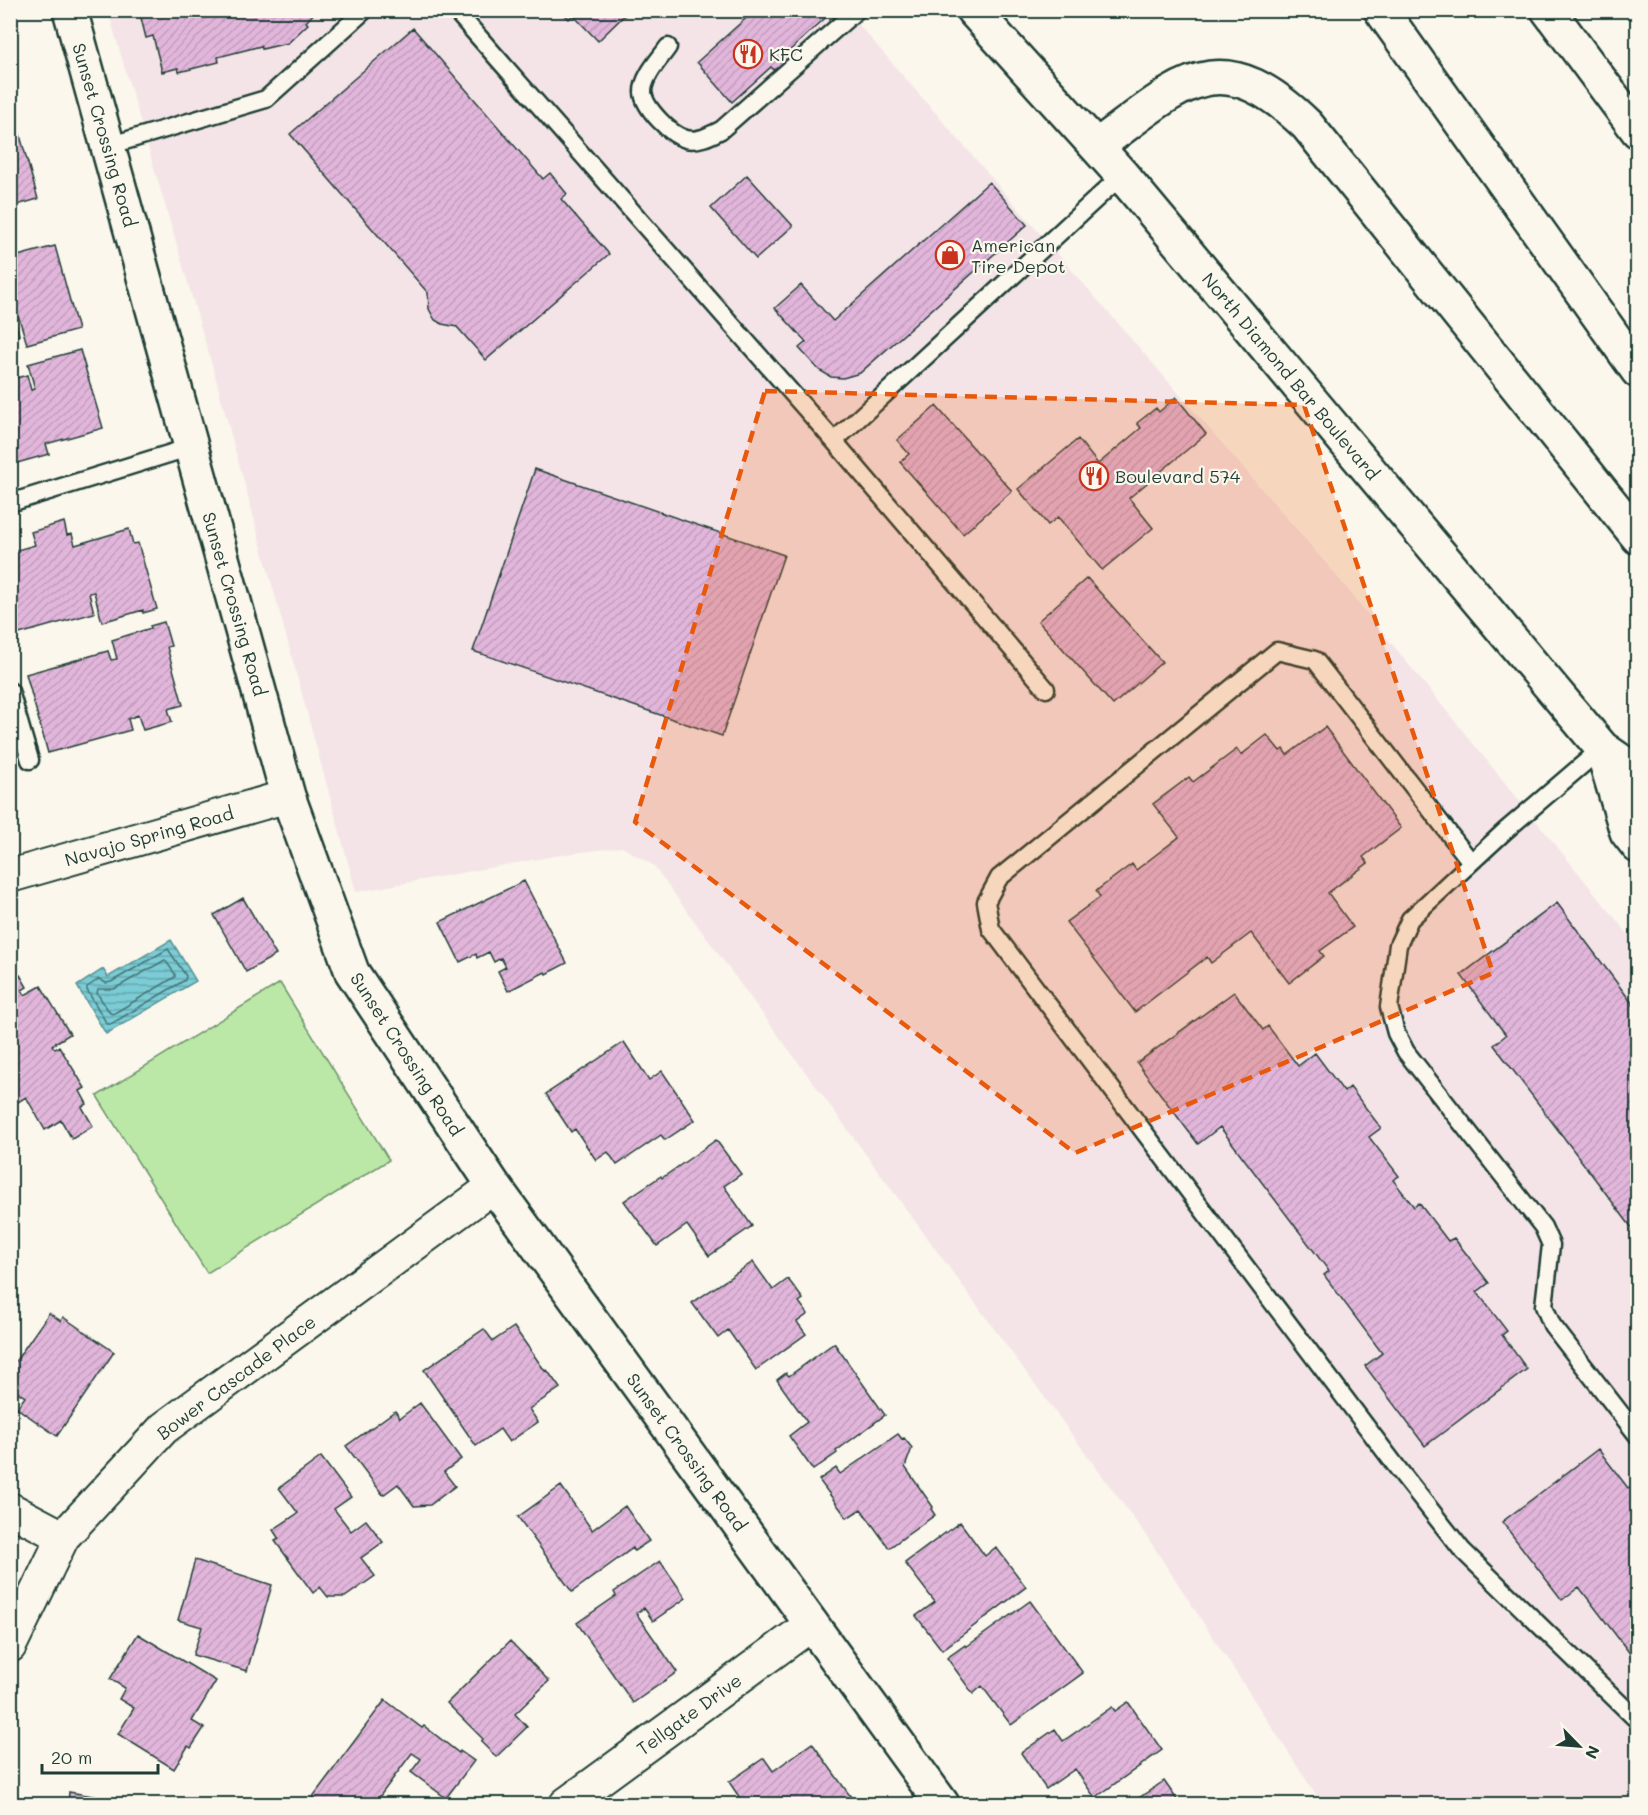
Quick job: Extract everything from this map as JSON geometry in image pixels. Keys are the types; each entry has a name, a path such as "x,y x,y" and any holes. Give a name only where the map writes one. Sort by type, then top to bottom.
{"main road":[{"name":"Sunset Crossing Road","path":"70,10 288,796 352,972 494,1186 942,1804"},
{"name":"North Diamond Bar Boulevard","path":"973,10 1122,175 1602,748 1638,773"},
{"path":"1382,10 1638,371"},
{"path":"1548,10 1638,131"},
{"path":"1097,146 1172,92 1202,78 1220,77 1239,80 1274,95 1307,125 1638,537"},
{"name":"North Diamond Bar Boulevard","path":"1602,748 1627,832 1638,846"}],"street":[{"name":"Navajo Spring Road","path":"10,876 288,796"},
{"name":"Bower Cascade Place","path":"10,1646 63,1537 164,1428 494,1186"},
{"path":"10,1509 63,1537"},
{"name":"Tellgate Drive","path":"566,1804 812,1624"}],"lane":[{"path":"108,146 266,99 365,10"},
{"path":"455,10 834,441 1046,689"},
{"path":"668,47 648,75 643,92 651,110 671,131 687,139 705,138 722,130 857,10"},
{"path":"834,441 1122,175"},
{"path":"10,502 191,447"},
{"path":"1472,862 1315,660 1277,651 999,878 986,902 991,929 1462,1551 1638,1721"},
{"path":"10,692 30,760"},
{"path":"1602,748 1505,831 1410,919 1398,945 1389,1007 1396,1033 1407,1052 1543,1227 1551,1245 1544,1306 1552,1325 1638,1436"}],"highlighted area":[{"path":"765,391 1304,405 1493,973 1075,1153 635,822"}],"shaded area":[{"path":"108,11 847,11 1331,569 1637,945 1637,1804 1322,1804 1148,1538 653,865 622,847 566,854 356,892 212,365"}],"green space":[{"path":"280,983 389,1160 207,1273 97,1096"}],"water":[{"path":"171,940 196,981 106,1034 77,986 103,969 108,977"}],"building":[{"path":"139,10 317,10 306,22 308,24 288,43 262,49 261,46 218,57 219,62 179,72 178,68 162,72 153,36 146,38"},
{"path":"560,10 630,10 598,41 573,15 569,19"},
{"name":"KFC","path":"755,10 834,10 788,52 793,57 776,72 771,67 732,102 697,62"},
{"path":"413,28 543,179 550,173 567,194 561,199 609,254 486,360 457,327 435,320 429,309 428,293 290,134"},
{"path":"10,88 15,104 10,106"},
{"path":"16,121 38,199 10,207 10,123"},
{"path":"747,175 793,226 756,259 711,208"},
{"name":"American Tire Depot","path":"989,182 1027,225 860,373 843,378 831,377 819,370 799,348 806,342 775,308 801,285 833,321"},
{"path":"55,246 78,330 27,344 19,318 15,320 19,335 10,338 10,258"},
{"path":"80,350 103,428 46,444 49,454 10,465 10,380 27,375 31,390 35,389 28,364"},
{"name":"Boulevard 574","path":"1176,397 1206,434 1129,498 1153,528 1102,570 1058,517 1048,525 1018,489 1078,439 1098,464 1141,428 1137,423 1156,408 1159,412"},
{"path":"936,406 1012,491 963,534 900,462 909,454 897,440"},
{"path":"535,469 784,555 722,736 473,651"},
{"path":"64,522 67,535 72,534 75,545 129,529 133,544 138,543 157,609 143,613 143,610 102,622 94,592 89,593 94,613 12,636 10,552 35,545 31,532"},
{"path":"1087,578 1162,662 1113,705 1038,621"},
{"path":"164,622 171,646 167,647 183,705 168,709 172,722 143,730 138,715 128,719 131,730 48,753 26,674 108,651 111,660 117,659 112,640"},
{"path":"1325,727 1401,828 1363,857 1368,863 1328,893 1353,927 1320,951 1324,956 1289,983 1251,933 1211,963 1207,957 1135,1012 1066,922 1100,897 1096,891 1132,864 1136,870 1179,837 1153,804 1189,777 1193,782 1237,749 1241,755 1267,735 1280,751 1283,749 1287,755"},
{"path":"524,881 567,963 508,991 498,971 506,967 501,958 494,962 489,952 477,958 476,954 460,962 440,922"},
{"path":"243,898 276,955 246,972 214,915"},
{"path":"1557,903 1638,1011 1638,1236 1494,1045 1506,1035 1461,975"},
{"path":"20,975 27,987 22,990 25,995 41,986 70,1034 52,1045 55,1049 59,1046 85,1088 80,1091 87,1104 82,1107 93,1126 72,1139 61,1120 45,1130 26,1097 13,1105 10,1100 10,981"},
{"path":"1234,992 1263,1030 1268,1026 1298,1066 1315,1053 1344,1092 1350,1087 1381,1128 1369,1137 1399,1176 1393,1180 1414,1207 1419,1203 1448,1241 1454,1238 1489,1283 1477,1292 1507,1331 1502,1335 1527,1369 1425,1446 1365,1366 1382,1353 1324,1275 1329,1271 1220,1127 1198,1144 1137,1063"},
{"path":"624,1042 649,1080 662,1071 695,1120 665,1140 661,1135 617,1165 608,1152 596,1160 575,1129 571,1132 546,1094"},
{"path":"716,1140 741,1174 724,1186 752,1226 709,1256 687,1225 657,1246 624,1201 661,1176 662,1178"},
{"path":"753,1262 773,1290 788,1279 803,1299 799,1302 808,1314 797,1322 806,1334 756,1370 728,1330 718,1338 692,1303"},
{"path":"49,1313 61,1321 63,1317 114,1352 57,1436 17,1408 25,1397 10,1387 10,1369"},
{"path":"514,1327 560,1388 529,1409 538,1422 509,1442 500,1429 476,1446 424,1370 484,1329 493,1341"},
{"path":"834,1343 885,1415 813,1470 789,1436 807,1422 777,1380 786,1373 789,1376"},
{"path":"420,1403 461,1459 444,1472 455,1486 430,1505 414,1506 398,1484 383,1495 346,1446 395,1411 400,1418"},
{"path":"898,1434 912,1448 905,1467 933,1507 931,1509 935,1515 889,1548 861,1509 847,1518 819,1480 836,1468 840,1474"},
{"path":"1598,1449 1628,1488 1634,1484 1638,1489 1638,1664 1579,1587 1562,1600 1502,1522"},
{"path":"321,1457 351,1497 334,1509 351,1531 366,1520 383,1542 361,1558 375,1576 345,1597 328,1597 320,1587 313,1593 275,1541 279,1539 273,1530 298,1513 279,1488"},
{"path":"561,1486 592,1530 625,1506 649,1541 634,1551 633,1548 572,1592 518,1517"},
{"path":"960,1522 985,1556 996,1547 1026,1587 942,1650 916,1616 935,1602 905,1563"},
{"path":"195,1560 272,1585 247,1671 193,1655 202,1627 178,1620"},
{"path":"660,1561 686,1598 653,1621 644,1608 636,1613 677,1672 633,1703 577,1623 616,1596 614,1592"},
{"path":"1030,1601 1083,1673 1011,1725 982,1686 973,1694 947,1658"},
{"path":"138,1634 216,1681 192,1721 204,1728 191,1748 188,1746 174,1769 118,1734 134,1708 119,1699 125,1688 110,1679"},
{"path":"510,1641 549,1681 515,1714 527,1727 496,1757 481,1742 483,1739 447,1703"},
{"path":"385,1700 422,1728 424,1726 459,1753 460,1751 474,1761 446,1798 411,1772 421,1759 412,1753 374,1804 312,1804 309,1802"},
{"path":"1128,1702 1162,1750 1095,1798 1075,1769 1046,1789 1021,1753 1055,1729 1063,1741 1112,1707 1115,1711"},
{"path":"812,1743 856,1804 748,1804 744,1799 742,1801 729,1782 764,1758 773,1771"},
{"path":"1164,1781 1180,1804 1130,1804"},
{"path":"69,1792 110,1799 110,1802 126,1804 68,1804"}],"place":[{"name":"KFC","path":"748,54"},
{"name":"American Tire Depot","path":"950,255"},
{"name":"Boulevard 574","path":"1094,476"}]}
